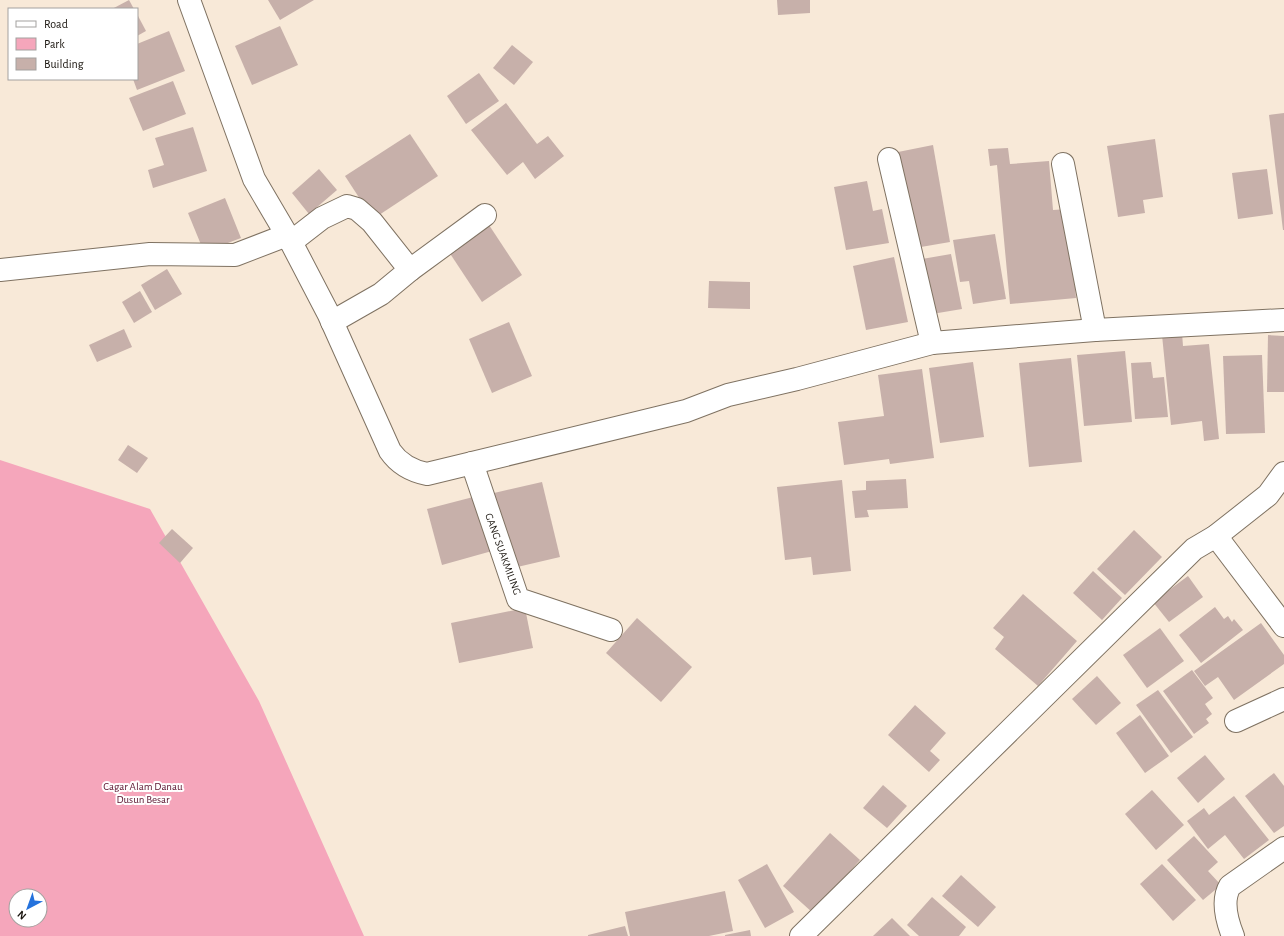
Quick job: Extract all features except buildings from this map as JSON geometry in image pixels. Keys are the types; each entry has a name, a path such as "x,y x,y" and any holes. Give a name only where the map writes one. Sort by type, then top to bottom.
{"street":[{"path":"191,1 254,179 289,238 332,322 390,451 393,456 416,472 427,474 686,411 728,395 797,379 932,342 1095,330 1284,320"},
{"path":"889,159 932,342"},
{"path":"1063,164 1095,330"},
{"path":"0,270 150,254 235,255 289,238 322,218 347,206 357,209 372,222 410,270"},
{"path":"332,322 382,294 410,270 486,215"},
{"name":"GANG SUAKMILING","path":"472,463 518,599 611,630"},
{"path":"802,936 1194,548 1216,536 1268,494 1284,473"},
{"path":"1216,536 1284,626"},
{"path":"1236,721 1284,699"},
{"path":"1232,936 1228,924 1225,894 1230,886 1284,848"}],"green space":[{"name":"Cagar Alam Danau Dusun Besar","path":"0,460 150,509 259,701 364,936 0,936"}]}
